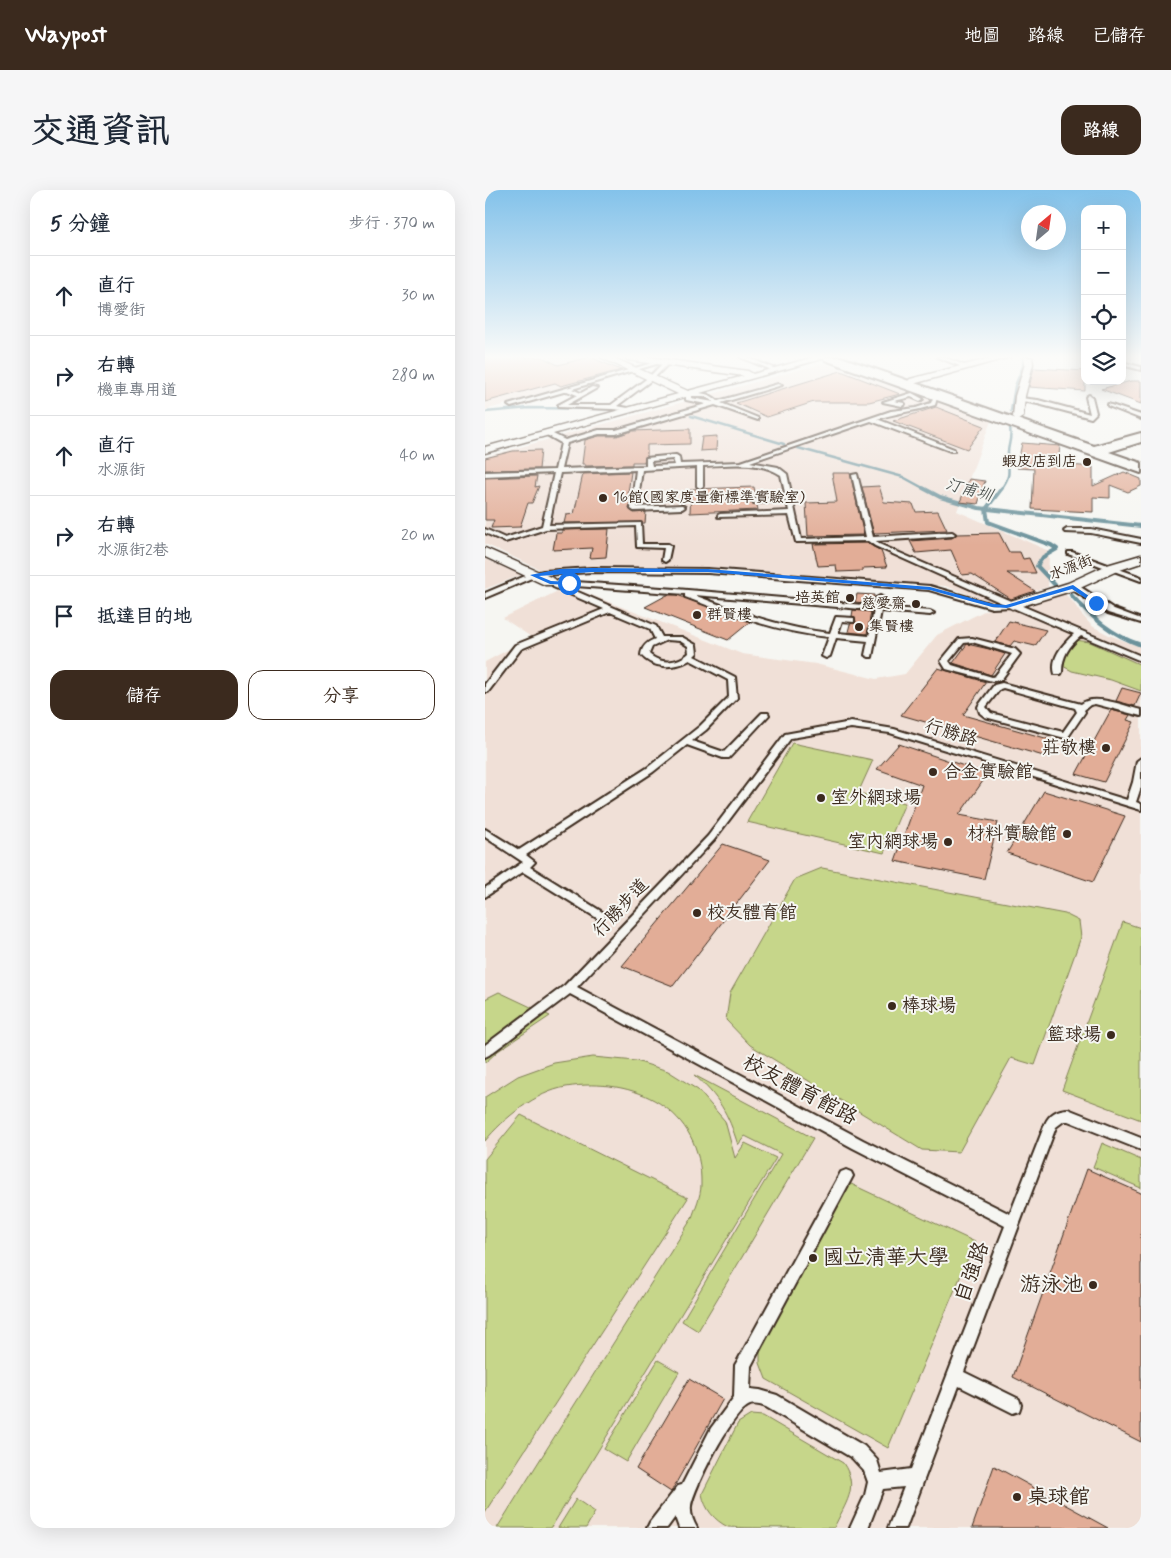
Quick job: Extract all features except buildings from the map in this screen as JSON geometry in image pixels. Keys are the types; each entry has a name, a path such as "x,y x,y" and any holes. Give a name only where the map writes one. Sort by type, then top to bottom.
{"main road":[{"path":"1017,420 1101,449 1141,460"},
{"path":"1101,449 1141,437"},
{"path":"1101,449 1141,468"}],"street":[{"path":"485,450 597,419"},
{"path":"485,552 550,582"},
{"name":"水源街","path":"1012,605 1073,586 1112,568 1139,561"}],"lane":[{"path":"547,433 564,442 599,432 616,432 662,419"},
{"path":"738,464 871,420 952,450"},
{"path":"545,527 564,442"},
{"path":"485,474 649,470 677,468 676,457 648,459 649,470"},
{"path":"677,463 723,458"},
{"path":"677,463 700,466 763,465 780,469 784,474 798,541 952,534"},
{"path":"700,466 700,486"},
{"path":"639,469 634,509 682,507"},
{"path":"855,475 870,539 877,545 1012,605 1141,659"},
{"path":"754,501 789,499"},
{"path":"768,501 768,515"},
{"path":"720,516 792,514"},
{"path":"485,532 505,540 545,527 639,524 639,546 668,546 665,560"},
{"path":"1067,531 1091,531 1141,541"},
{"path":"1070,553 1141,579"},
{"path":"485,596 532,575 560,571 708,571 930,588 992,606 1007,607 1012,605"},
{"path":"550,582 930,612"},
{"path":"550,582 653,628 660,640"},
{"path":"1073,586 1111,611 1141,621"},
{"path":"676,591 748,618 801,632 872,639"},
{"path":"869,655 880,598"},
{"path":"485,690 518,647 610,609"},
{"path":"826,656 839,619 851,620"},
{"path":"1058,672 1057,663 1064,649 1068,642 1079,633"},
{"path":"675,638 688,642 694,649 690,657 678,663 661,664 648,658 645,654 648,646 660,640 675,638"},
{"path":"967,640 1012,651 1015,656 998,678 993,679 949,667 945,661 962,641 967,640"},
{"path":"519,855 650,770 688,742 733,698 732,679 690,657"},
{"path":"1080,709 1078,706 1002,686 997,687 982,708 988,714 1060,735 1068,733 1081,712 1080,709 1087,703 1095,700 1141,713"},
{"path":"688,742 726,756 765,715"},
{"name":"行勝路","path":"764,768 788,736 851,725 891,731 1131,803 1141,808"},
{"path":"1131,803 1138,782 1141,761"},
{"name":"行勝步道","path":"485,1052 569,988 711,838 764,768"},
{"path":"485,832 529,862 485,893"},
{"path":"523,867 600,916"},
{"name":"校友體育館路","path":"569,988 858,1144 1013,1223"},
{"name":"自強路","path":"897,1528 1051,1124 1061,1115 1076,1117 1141,1144"},
{"path":"742,1400 743,1364 846,1176"},
{"path":"956,1376 1013,1405"},
{"path":"656,1528 688,1487 729,1412 742,1400 757,1396 771,1401 858,1452 871,1466 876,1482 873,1496 859,1528"},
{"path":"876,1482 917,1477"},
{"path":"688,1487 683,1506 685,1523 689,1528"}],"shaded area":[{"path":"620,419 987,419 991,421 957,511 1049,551 1048,587 994,603 945,586 708,567 539,569 485,544 485,457"},
{"path":"485,559 521,575 485,589"},
{"name":"國立清華大學","path":"568,586 742,654 816,664 876,679 905,674 937,635 988,609 1017,607 1063,592 1092,626 1109,635 1141,647 1141,1528 485,1528 485,662 531,637 503,618"}],"green space":[{"path":"1075,640 1090,642 1141,665 1141,691 1111,680 1072,671 1061,665"},
{"name":"室外網球場","path":"792,743 873,760 858,793 905,803 884,853 747,822"},
{"name":"棒球場","path":"822,868 1065,914 1079,921 1081,937 1035,1065 1011,1058 959,1152 922,1150 750,1045 726,1020 730,993 795,879"},
{"name":"籃球場","path":"1123,922 1141,928 1141,1120 1062,1090"},
{"path":"499,992 550,1016 498,1051 485,1063 485,999"},
{"path":"593,1057 636,1061 668,1071 698,1090 725,1121 735,1158 745,1143 776,1158 551,1528 497,1528 692,1218 700,1193 699,1159 690,1136 677,1118 660,1103 639,1093 616,1087 591,1085 566,1087 543,1094 511,1115 485,1141 485,1097 518,1076 554,1063"},
{"path":"694,1075 813,1138 698,1331 682,1321 781,1154 745,1136 738,1145 722,1106"},
{"path":"521,1115 688,1198 485,1512 485,1159"},
{"path":"1102,1143 1141,1160 1141,1188 1093,1167"},
{"path":"849,1183 975,1242 888,1448 766,1379 760,1363 760,1350"},
{"path":"658,1360 679,1372 626,1462 604,1449"},
{"path":"751,1415 763,1416 843,1463 848,1472 851,1488 834,1528 728,1527 711,1514 702,1494 738,1423"},
{"path":"576,1499 595,1512 586,1528 558,1528"}],"waterway":[{"name":"汀甫圳","path":"702,419 784,444"},
{"path":"1001,489 1009,470 1010,428"},
{"name":"汀甫圳","path":"798,448 903,477 925,489"},
{"name":"汀甫圳","path":"923,488 940,497 986,509"},
{"path":"986,509 1002,488"},
{"name":"汀甫圳","path":"986,509 1141,526"},
{"path":"986,509 988,522 1051,545 1057,549 1043,557 1037,566 1055,585"},
{"path":"1071,595 1111,631 1141,645"}],"place":[{"name":"蝦皮店到店","path":"1087,462"},
{"name":"16館(國家度量衡標準實驗室)","path":"603,498"},
{"name":"培英館","path":"850,598"},
{"name":"慈愛齋","path":"916,604"},
{"name":"群賢樓","path":"697,615"},
{"name":"集賢樓","path":"859,627"},
{"name":"莊敬樓","path":"1106,748"},
{"name":"合金實驗館","path":"933,772"},
{"name":"室外網球場","path":"821,798"},
{"name":"材料實驗館","path":"1067,834"},
{"name":"室內網球場","path":"948,842"},
{"name":"校友體育館","path":"697,913"},
{"name":"棒球場","path":"892,1006"},
{"name":"籃球場","path":"1111,1035"},
{"name":"國立清華大學","path":"813,1258"},
{"name":"游泳池","path":"1093,1285"},
{"name":"桌球館","path":"1017,1497"}],"route":[{"path":"569,583 550,582 532,575 560,571 592,570 708,571 930,588 992,606 1007,607 1073,586 1096,603"}]}
